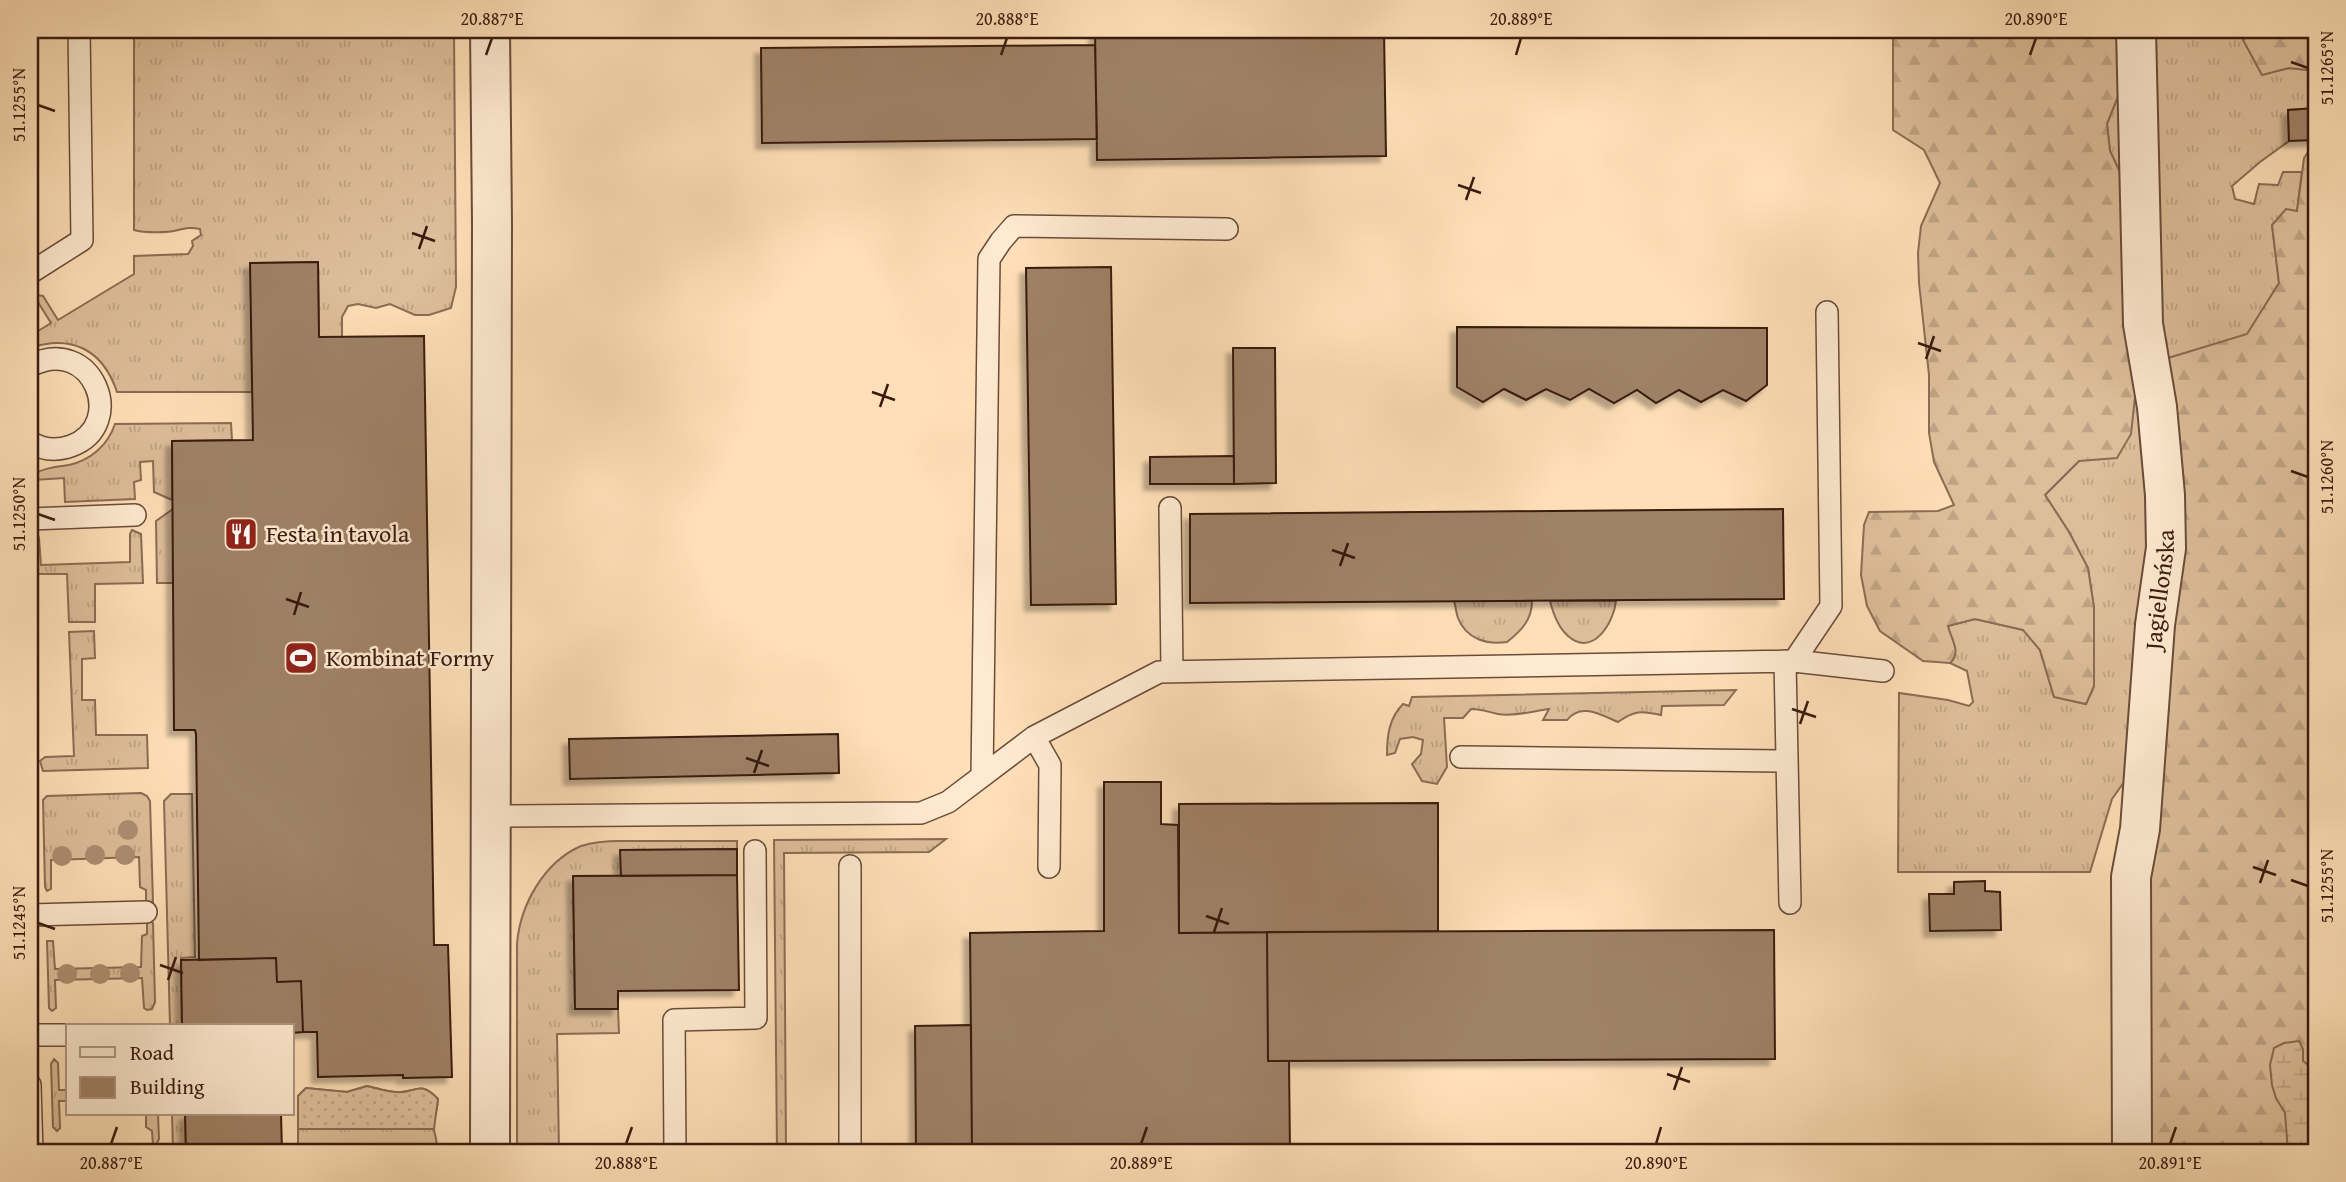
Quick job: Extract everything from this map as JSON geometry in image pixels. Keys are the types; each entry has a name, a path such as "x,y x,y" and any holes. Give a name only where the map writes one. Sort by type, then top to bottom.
{"street":[{"path":"490,30 490,1152"},
{"name":"Jagiellońska","path":"2132,1152 2130,877 2140,829 2155,625 2166,548 2165,495 2157,407 2143,324 2136,30"}],"lane":[{"path":"30,273 82,240 79,30"},
{"path":"982,776 989,260 1014,226 1227,229"},
{"path":"1790,903 1787,761 1789,661 1830,606 1827,312"},
{"path":"30,366 40,360 54,358 69,360 83,367 93,379 99,393 100,408 97,422 89,435 77,444 63,449 47,449 30,442"},
{"path":"1170,508 1172,671"},
{"path":"30,519 135,515"},
{"path":"491,816 921,813 948,802 1034,737 1159,672 1789,661 1883,671"},
{"path":"1034,737 1049,765 1049,867"},
{"path":"1461,757 1787,761"},
{"path":"675,1152 674,1020 756,1018 755,850"},
{"path":"850,866 850,1152"},
{"path":"30,915 146,912"},
{"path":"30,1035 66,1035"},
{"path":"30,1085 32,1152"}],"green space":[{"path":"134,30 454,30 456,287 451,308 429,315 415,315 390,304 376,308 358,304 348,306 342,317 342,337 319,337 318,262 251,263 252,392 117,392 103,365 84,349 59,343 30,348 30,336 51,323 36,299 37,295 43,296 58,320 134,274 134,256 188,254 193,246 192,241 201,235 200,229 194,228 162,232 134,230"},
{"path":"1893,30 2125,30 2126,76 2107,124 2110,151 2126,185 2138,369 2131,434 2117,458 2079,461 2045,495 2088,568 2094,608 2094,686 2086,704 2054,697 2040,650 2023,630 1975,619 1948,626 1955,646 1953,659 1950,663 1923,661 1880,631 1867,606 1861,575 1864,525 1869,512 1938,511 1954,505 1934,462 1929,433 1929,375 1919,283 1921,226 1940,183 1924,150 1893,130"},
{"path":"2144,30 2253,30 2244,41 2262,74 2289,68 2316,71 2316,108 2288,110 2289,141 2232,186 2235,199 2254,204 2259,184 2278,185 2283,172 2302,172 2297,211 2272,225 2279,283 2247,335 2165,359 2154,319"},
{"path":"2253,30 2316,30 2316,71 2289,68 2262,75 2243,40"},
{"path":"2126,76 2126,185 2110,151 2107,124"},
{"path":"2310,149 2316,149 2316,1152 2145,1152 2144,1089 2165,359 2247,334 2279,283 2272,225 2286,209 2297,211 2304,158"},
{"path":"2138,369 2157,498 2137,764 2112,799 2090,872 1898,872 1899,693 1969,706 1973,702 1967,671 1950,663 1955,650 1947,626 1975,619 2024,630 2040,650 2054,697 2086,704 2094,686 2094,608 2088,568 2045,495 2079,461"},
{"path":"231,423 232,440 172,441 172,500 154,492 153,461 140,462 141,480 134,482 135,499 65,502 64,478 34,480 31,476 44,470 77,463 91,455 108,439 115,424"},
{"path":"173,509 174,583 157,583 156,521"},
{"path":"132,530 141,534 143,583 95,584 95,622 69,622 67,574 35,574 34,535 39,538 41,565 130,562"},
{"path":"1454,601 1532,601 1525,624 1507,642 1499,643 1478,639 1466,631 1458,618"},
{"path":"1550,601 1616,601 1607,627 1601,635 1586,643 1577,642 1565,633"},
{"path":"94,631 95,658 82,659 82,700 95,700 96,735 147,735 148,768 43,771 40,761 45,757 74,756 69,632"},
{"path":"1736,690 1724,705 1662,706 1661,715 1638,712 1618,722 1585,711 1578,712 1567,720 1543,720 1549,709 1510,715 1471,709 1463,718 1444,718 1447,767 1437,784 1422,781 1412,764 1421,754 1423,740 1413,737 1400,739 1395,753 1387,755 1392,721 1403,704 1409,706 1412,697"},
{"path":"141,793 150,801 153,902 146,904 146,890 140,887 139,857 51,860 51,889 47,891 43,800 47,796"},
{"path":"171,794 192,794 195,957 181,958 182,1024 170,1024 164,801"},
{"path":"946,839 929,852 784,853 786,1152 777,1152 774,840"},
{"path":"620,841 737,841 737,849 621,850 621,876 573,877 575,1009 618,1009 619,1033 557,1034 559,1152 517,1152 517,944 523,914 536,886 568,853 581,846"},
{"path":"147,919 153,923 155,1002 152,1009 144,1008 142,978 55,980 56,1008 52,1011 49,1008 47,941 53,941 55,969 141,967 142,936 147,934"},
{"path":"2299,1041 2303,1049 2303,1061 2316,1071 2313,1095 2316,1097 2316,1152 2288,1152 2285,1113 2272,1085 2270,1065 2274,1048 2284,1043"},
{"path":"54,1059 58,1063 59,1090 66,1090 66,1101 59,1101 60,1128 57,1131 53,1127 51,1064"},
{"path":"367,1086 385,1091 422,1089 432,1093 438,1099 434,1125 437,1143 435,1152 298,1152 298,1096 306,1088 347,1092"},
{"path":"367,1086 385,1091 422,1089 432,1093 438,1099 434,1129 298,1129 298,1096 306,1088 347,1092"},
{"path":"146,1116 158,1116 159,1139 156,1145 153,1145 152,1131 146,1127"},
{"path":"172,1116 185,1116 186,1152 173,1152"}],"building":[{"path":"1095,30 1384,30 1386,156 1097,160"},
{"path":"1095,45 1097,139 762,143 761,48"},
{"path":"2316,108 2316,140 2289,141 2288,110"},
{"name":"Kombinat Formy","path":"318,262 319,337 424,336 434,945 448,945 452,1077 318,1077 317,1032 303,1032 301,981 277,982 276,958 199,960 196,734 195,730 174,730 172,441 253,440 250,263"},
{"path":"1111,267 1116,604 1031,605 1026,268"},
{"path":"1457,327 1767,328 1767,385 1746,401 1723,390 1701,402 1679,390 1656,403 1637,390 1614,403 1589,389 1570,400 1546,389 1526,400 1504,389 1483,402 1457,387"},
{"path":"1233,348 1275,348 1276,483 1234,484"},
{"path":"1234,456 1234,484 1150,484 1150,457"},
{"path":"1783,509 1784,599 1190,603 1190,514"},
{"path":"838,734 839,773 570,779 569,739"},
{"path":"1104,782 1161,782 1161,824 1178,825 1179,933 1267,932 1268,1061 1289,1061 1290,1152 972,1152 970,933 1104,931"},
{"path":"1438,803 1438,931 1179,933 1179,804"},
{"path":"737,849 737,875 621,876 620,850"},
{"path":"737,875 739,990 618,991 618,1009 575,1009 573,876"},
{"path":"1985,881 1985,891 2000,892 2001,930 1930,931 1929,894 1954,894 1954,882"},
{"path":"1774,930 1775,1059 1268,1061 1267,932"},
{"path":"276,958 277,982 301,981 303,1032 294,1033 294,1024 182,1024 181,960"},
{"path":"971,1025 972,1152 916,1152 915,1026"},
{"path":"185,1116 281,1116 282,1152 186,1152"}],"place":[{"name":"Festa in tavola","path":"241,534"},
{"name":"Kombinat Formy","path":"301,658"}]}
